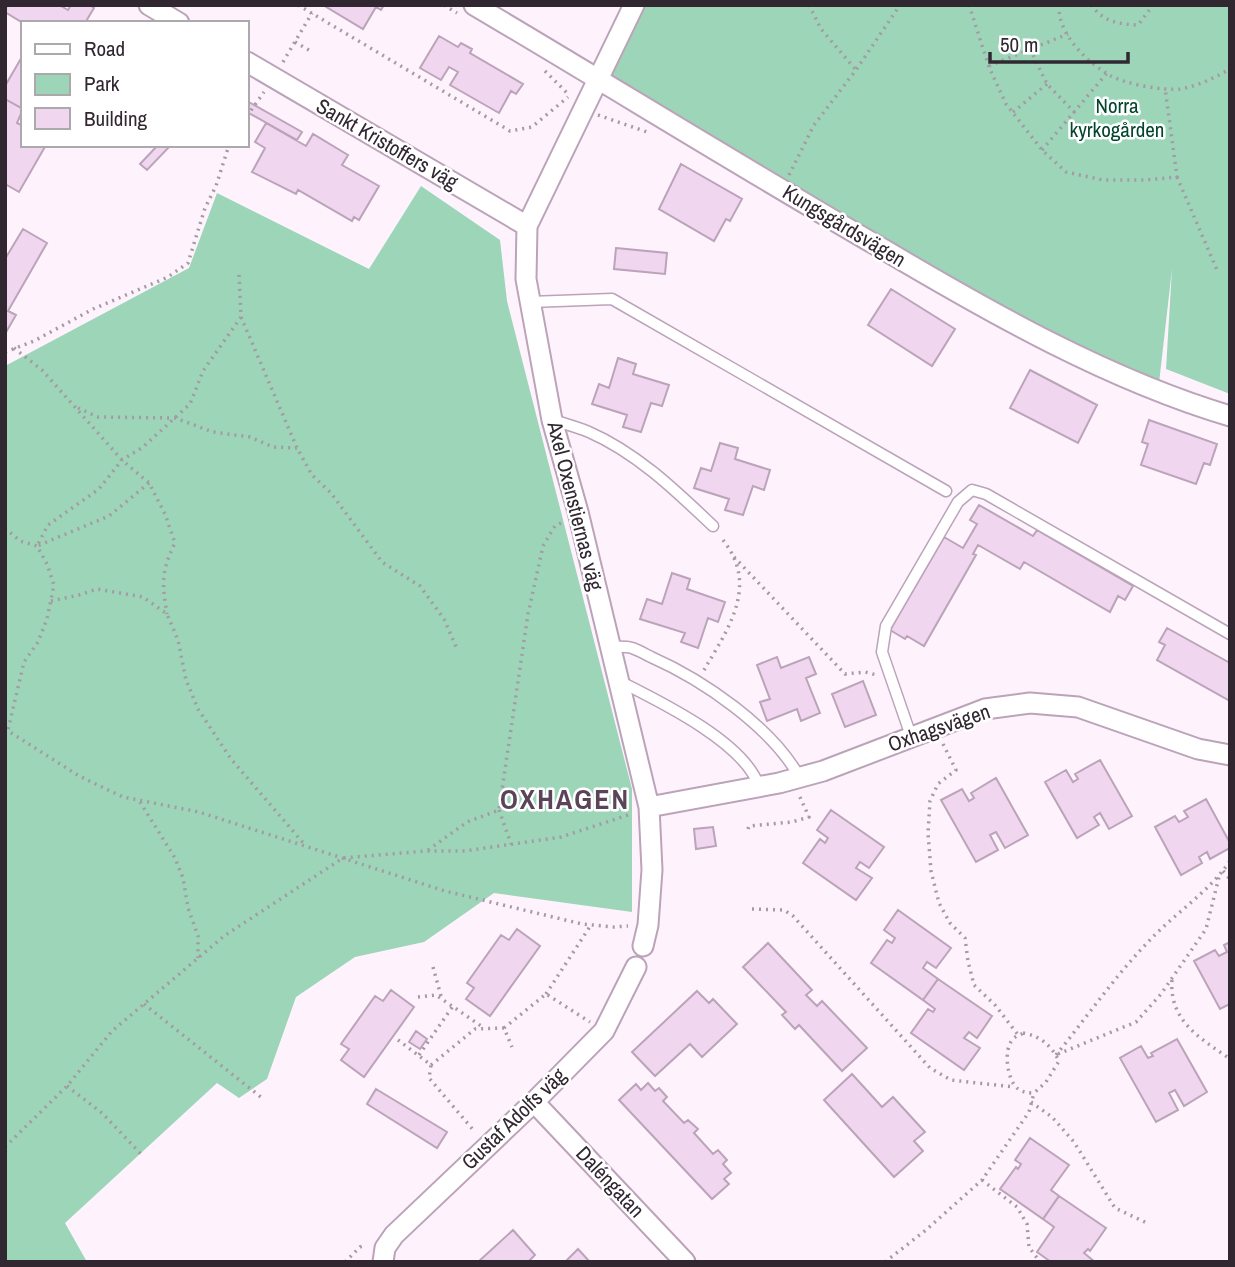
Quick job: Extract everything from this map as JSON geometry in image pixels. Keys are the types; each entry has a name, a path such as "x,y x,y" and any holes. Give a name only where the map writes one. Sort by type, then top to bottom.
{"street":[{"path":"149,5 176,21"},
{"name":"Kungsgårdsvägen","path":"474,5 995,314 1158,392 1230,416"},
{"name":"Axel Oxenstiernas väg","path":"634,5 527,226 526,279 552,420 578,512 649,807 652,870 648,925 643,946"},
{"name":"Sankt Kristoffers väg","path":"248,63 527,226"},
{"name":"Oxhagsvägen","path":"649,807 759,787 799,785 823,771 985,709 1030,703 1079,707 1198,748 1230,755"},
{"name":"Gustaf Adolfs väg","path":"383,1262 385,1248 394,1235 534,1102 604,1031 636,967"},
{"name":"Daléngatan","path":"534,1102 685,1262"}],"lane":[{"path":"529,302 612,299 946,491"},
{"path":"552,420 590,433 626,454 665,480 713,526"},
{"path":"911,736 882,652 886,626 958,502 972,490 986,494 1230,634"},
{"path":"610,647 631,648 683,671 698,681 751,720 792,764 799,785"},
{"path":"618,681 666,705 715,735 755,773 759,787"},
{"path":"636,967 643,946"}],"path":[{"path":"298,5 510,131 532,127 570,95"},
{"path":"809,5 821,29 856,70"},
{"path":"782,189 814,125 900,5"},
{"path":"969,5 989,66 1006,104 1042,150 1066,172 1103,180 1177,177"},
{"path":"1059,5 1059,15 1068,34 1092,63 1114,77 1178,89 1204,83 1230,69"},
{"path":"1091,5 1100,17 1118,24 1139,25 1153,5"},
{"path":"248,115 274,78 312,13"},
{"path":"989,66 1068,34"},
{"path":"295,42 309,50"},
{"path":"1030,49 1048,84 1076,113"},
{"path":"1042,150 1076,113 1107,73"},
{"path":"1013,112 1048,84"},
{"path":"1165,88 1177,177 1217,270"},
{"path":"5,352 34,341 93,309 168,277 188,263 228,147"},
{"path":"239,274 241,317 297,447 312,475 331,494 382,562 420,586 444,619 457,649"},
{"path":"37,545 48,525 99,489 122,460 143,447 190,404 203,371 241,317"},
{"path":"14,348 42,370 122,460 149,483 165,514 174,543 163,566 163,590 167,614 178,640 186,680 198,709 231,758 306,847"},
{"path":"77,407 97,417 175,418 213,432 250,437 273,447 297,447"},
{"path":"5,528 20,541 37,545 109,516 149,483"},
{"path":"511,844 499,810 526,628 543,546 555,526 578,512"},
{"path":"713,526 734,557 845,674 865,672 890,679"},
{"path":"37,545 54,585 47,619 38,642 24,662 6,729 79,776 123,797 199,812 445,891 591,925 648,925"},
{"path":"698,681 734,618 740,587 734,557"},
{"path":"51,601 97,589 116,591 143,597 167,614"},
{"path":"935,728 956,770 938,784 930,801 928,833 939,903 950,923 965,938 974,985 995,1005 1019,1036"},
{"path":"747,829 749,826 792,822 809,817 799,785"},
{"path":"139,801 175,858 183,878 188,908 198,936 198,958"},
{"path":"5,1147 67,1086 111,1031 224,936 343,858 426,851 465,851 561,837 649,807"},
{"path":"426,851 467,822 499,810"},
{"path":"1056,1055 1090,1014 1123,967 1219,877 1230,861"},
{"path":"1223,871 1230,879"},
{"path":"1056,1055 1136,1022 1172,978 1206,929 1219,877"},
{"path":"752,909 783,911 793,916 930,1068 951,1080 1015,1087 1024,1093 1034,1093"},
{"path":"487,1147 429,1078 431,1065 475,1029 504,1028 546,994 591,925"},
{"path":"433,967 442,999"},
{"path":"1172,978 1171,996 1183,1021 1230,1059"},
{"path":"546,994 604,1031"},
{"path":"418,997 436,995 486,1029"},
{"path":"144,1004 262,1098"},
{"path":"419,1055 453,1006"},
{"path":"504,1028 512,1047"},
{"path":"885,1262 982,1180 1029,1112 1034,1093 1046,1082 1059,1061 1053,1049 1035,1035 1023,1033 1012,1040 1007,1053 1015,1087"},
{"path":"398,1040 431,1065"},
{"path":"67,1086 102,1113 141,1154"},
{"path":"1031,1102 1052,1117 1074,1142 1115,1208 1147,1223"},
{"path":"982,1180 1017,1207 1027,1224 1029,1247 1041,1262"}],"green space":[{"name":"Norra kyrkogården","path":"634,5 1230,5 1230,394 1166,369 1172,269 1158,392 995,315 600,79"},
{"path":"421,186 500,240 507,301 632,789 632,912 494,893 424,942 355,957 296,997 267,1079 239,1098 217,1083 65,1223 87,1262 5,1262 5,366 189,268 217,193 369,269"}],"building":[{"path":"7,5 59,5 68,10 71,5 90,5 94,8 86,21 21,22 5,12"},
{"path":"323,5 384,5 381,10 376,7 363,29"},
{"path":"439,36 458,47 461,43 472,49 470,53 523,84 516,94 511,91 499,113 450,85 458,72 449,67 441,80 420,68"},
{"path":"21,58 21,108 5,99 5,86"},
{"path":"5,99 21,108 17,123 21,125 21,147 45,147 19,192 5,184"},
{"path":"248,102 302,132 297,140 248,113"},
{"path":"266,123 306,146 313,134 348,155 342,165 379,186 359,220 354,217 352,221 298,190 296,194 252,172 265,148 255,142"},
{"path":"156,147 169,147 147,170 140,164"},
{"path":"681,164 742,199 730,221 726,219 714,241 659,209"},
{"path":"23,229 47,243 8,311 16,315 5,334 5,259"},
{"path":"616,248 667,253 665,274 614,269"},
{"path":"891,289 955,329 932,366 868,325"},
{"path":"618,358 636,364 633,374 669,385 662,406 651,403 641,432 623,427 627,415 592,404 599,384 609,388"},
{"path":"1030,370 1097,405 1078,443 1010,408"},
{"path":"1149,420 1217,444 1210,465 1204,463 1196,484 1141,465 1148,444 1142,442"},
{"path":"720,443 738,448 735,459 770,470 764,490 753,486 743,515 725,510 729,499 694,488 701,468 711,471"},
{"path":"979,505 1033,536 1037,530 1133,586 1125,600 1118,596 1110,612 1024,562 1020,569 978,545 973,554 976,555 924,646 890,630 944,537 963,548 977,524 970,520"},
{"path":"672,573 690,579 687,589 725,602 718,622 708,618 698,648 681,642 685,633 640,619 647,599 662,604"},
{"path":"1167,628 1230,663 1230,701 1157,660 1165,645 1159,642"},
{"path":"777,657 781,668 809,657 816,674 806,678 820,713 801,721 797,709 767,721 760,702 770,699 757,665"},
{"path":"863,681 876,715 845,727 832,694"},
{"path":"1100,760 1132,816 1109,829 1100,813 1094,817 1099,825 1077,838 1045,782 1066,770 1073,782 1078,779 1075,774"},
{"path":"996,778 1028,835 1005,848 996,832 990,835 998,850 976,862 941,800 962,789 969,801 974,798 971,793"},
{"path":"1206,799 1230,843 1230,848 1210,859 1207,852 1199,857 1202,863 1181,875 1155,827 1175,816 1179,822 1188,817 1184,811"},
{"path":"831,810 884,847 869,868 860,862 856,868 872,878 856,900 803,863 820,839 825,843 828,838 817,830"},
{"path":"713,827 716,846 696,849 694,829"},
{"path":"898,910 951,948 936,968 927,962 923,968 938,979 923,1000 871,963 887,940 892,943 895,938 884,930"},
{"path":"517,929 540,946 490,1016 466,999 474,988 467,983 501,935 509,940"},
{"path":"1230,942 1230,1004 1220,1009 1194,961 1215,950 1219,956 1227,952 1224,945"},
{"path":"768,943 812,990 806,995 817,1006 822,1001 867,1048 842,1071 799,1025 795,1029 782,1015 786,1012 743,967"},
{"path":"938,979 992,1016 977,1038 969,1032 964,1038 980,1048 964,1070 911,1033 928,1009 933,1012 935,1009 923,1000"},
{"path":"391,990 414,1007 364,1077 341,1060 349,1049 341,1044 375,996 383,1001"},
{"path":"697,991 709,1003 713,999 737,1024 702,1057 690,1044 655,1076 632,1052"},
{"path":"416,1031 427,1039 420,1049 409,1042"},
{"path":"1177,1039 1207,1092 1184,1106 1175,1090 1169,1093 1178,1110 1156,1122 1120,1058 1141,1046 1148,1058 1153,1056 1151,1053"},
{"path":"852,1074 882,1107 893,1097 925,1132 914,1141 923,1151 894,1177 824,1100"},
{"path":"648,1083 655,1091 659,1088 667,1097 663,1101 684,1123 688,1120 698,1129 694,1133 713,1154 718,1150 727,1160 723,1164 731,1173 724,1179 729,1184 712,1199 619,1100 636,1084 641,1090"},
{"path":"376,1089 447,1132 437,1148 367,1104"},
{"path":"1030,1138 1069,1165 1051,1190 1059,1196 1043,1219 1000,1189 1021,1164 1015,1160"},
{"path":"1059,1196 1106,1228 1090,1251 1088,1249 1084,1253 1095,1262 1051,1262 1037,1252 1054,1227 1043,1219"},
{"path":"513,1230 535,1255 528,1262 478,1262"},
{"path":"578,1249 590,1262 565,1262"}],"district":[{"name":"OXHAGEN","path":"565,799"}]}
